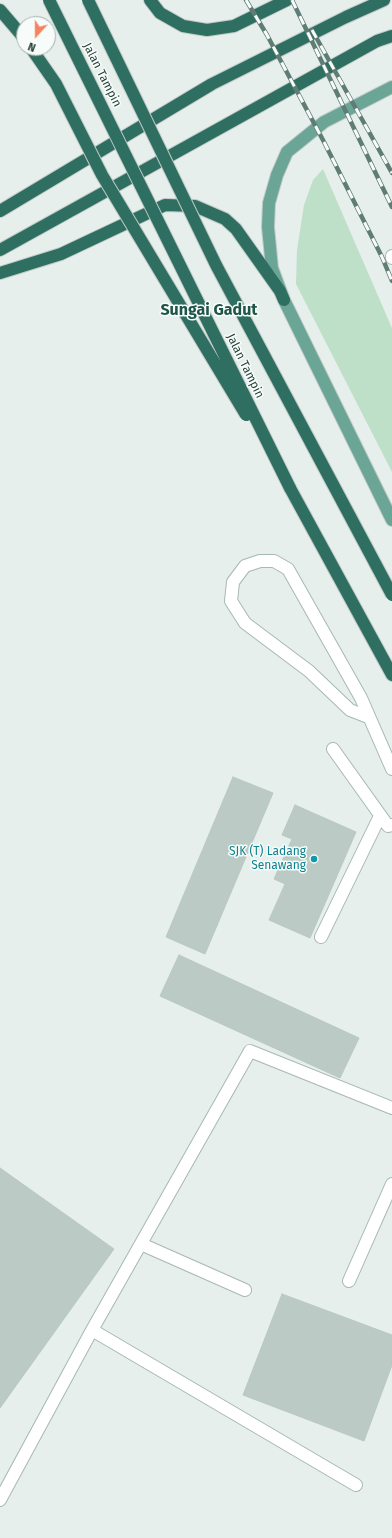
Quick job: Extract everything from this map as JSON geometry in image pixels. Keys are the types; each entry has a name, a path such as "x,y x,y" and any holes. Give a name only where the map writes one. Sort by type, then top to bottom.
{"highway":[{"name":"Jalan Tampin","path":"48,0 290,488 392,675"},
{"name":"Jalan Tampin","path":"88,0 220,272 392,595"},
{"path":"150,0 160,13 183,26 207,30 234,26 287,0"},
{"path":"0,211 212,84 346,17 384,0"},
{"path":"0,10 16,29"},
{"path":"0,250 376,41 392,36"},
{"path":"37,56 56,84 102,175 290,488"},
{"path":"0,274 61,254 165,205 195,206 225,219 236,229 280,291 284,300"}],"main road":[{"path":"392,87 324,122 287,152 277,175 269,203 268,226 272,268 284,300 392,520"}],"street":[{"path":"368,717 350,710 309,671 245,623 231,601 233,582 245,566 260,560 274,561 288,569 361,698 392,769"},
{"path":"333,749 380,816 388,826 392,825"},
{"path":"321,937 380,816"},
{"path":"0,1500 92,1330 250,1051 392,1108"},
{"path":"349,1280 392,1184"},
{"path":"140,1244 245,1290"},
{"path":"92,1330 356,1485"}],"green space":[{"path":"323,169 392,328 392,472 296,284 297,250 304,205 313,180"}],"building":[{"path":"233,777 273,793 205,954 166,937"},
{"name":"SJK (T) Ladang Senawang","path":"295,805 356,832 310,938 269,920 285,884 274,879 292,839 282,835"},
{"path":"179,955 359,1038 340,1078 160,996"},
{"path":"0,1168 114,1249 0,1408"},
{"path":"282,1294 392,1335 392,1365 364,1441 243,1395"}],"railway":[{"path":"246,0 267,35 324,142 382,257 392,281"},
{"path":"292,0 392,207"},
{"path":"312,30 392,173"}],"place":[{"name":"SJK (T) Ladang Senawang","path":"314,859"}],"district":[{"name":"Sungai Gadut","path":"209,311"}]}
